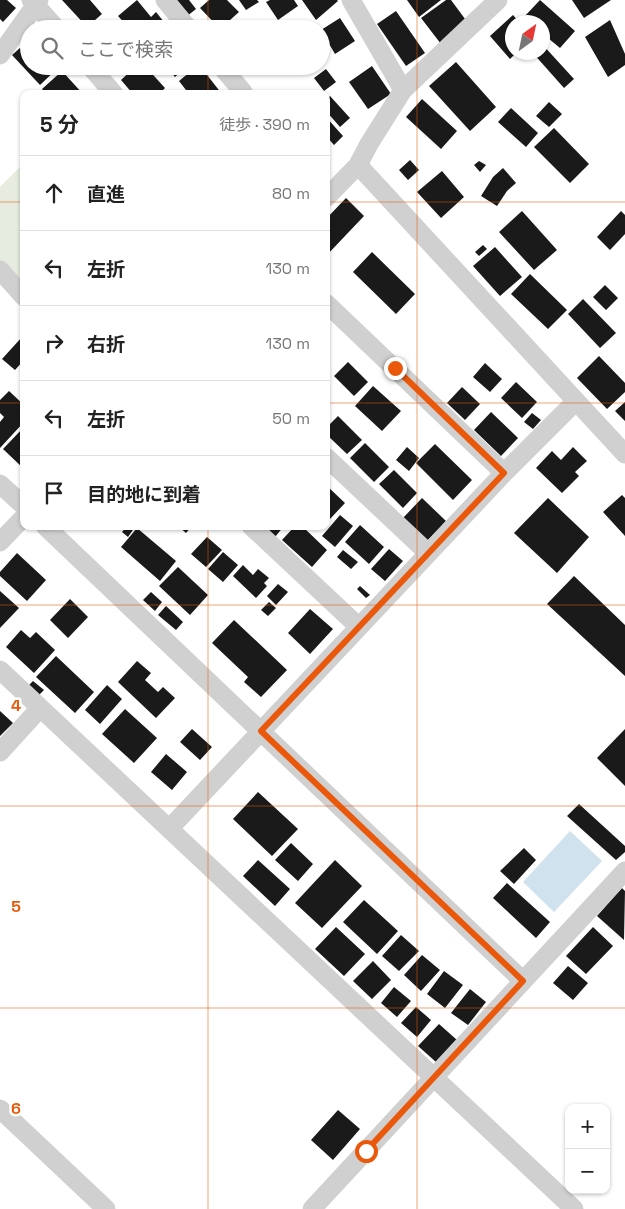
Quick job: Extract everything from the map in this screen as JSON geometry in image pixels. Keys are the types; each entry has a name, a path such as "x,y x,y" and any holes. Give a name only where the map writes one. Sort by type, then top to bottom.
{"street":[{"path":"165,0 182,20"},
{"path":"351,0 403,90"},
{"path":"330,194 358,165 403,90 498,0"},
{"path":"23,20 35,1 50,20"},
{"path":"0,55 20,24"},
{"path":"98,75 111,90"},
{"path":"229,75 241,90"},
{"path":"358,165 625,454"},
{"path":"0,270 20,292"},
{"path":"330,307 504,473"},
{"path":"169,830 504,473 576,401"},
{"path":"330,461 428,554"},
{"path":"0,484 20,502"},
{"path":"0,542 20,521"},
{"path":"49,530 523,981"},
{"path":"255,530 359,628"},
{"path":"0,670 574,1209"},
{"path":"0,752 40,708"},
{"path":"312,1209 625,871"},
{"path":"0,1109 106,1209"}],"shaded area":[{"path":"20,167 20,292 0,270 0,187"}],"water":[{"path":"570,831 602,861 554,912 523,882"}],"building":[{"path":"0,0 7,0 16,8 3,22 0,19"},
{"path":"62,0 90,0 102,14 95,20 81,20"},
{"path":"137,0 151,17 156,12 162,20 122,20 118,16"},
{"path":"173,0 189,0 196,9 186,17"},
{"path":"209,0 227,0 239,12 230,20 211,20 200,8"},
{"path":"239,0 257,0 259,2 246,10"},
{"path":"270,0 294,0 298,6 278,20 266,2"},
{"path":"302,0 337,0 338,1 316,20"},
{"path":"407,0 441,0 419,17"},
{"path":"446,0 451,0 468,23 441,44 421,18"},
{"path":"540,0 575,31 560,48 550,40 550,15 526,15"},
{"path":"572,0 611,0 584,18"},
{"path":"396,11 425,53 406,66 377,24"},
{"path":"340,18 355,41 335,54 330,45 330,24"},
{"path":"610,20 625,54 625,65 608,77 585,37"},
{"path":"505,22 505,53 490,36"},
{"path":"20,48 20,64 12,55"},
{"path":"550,53 574,79 564,88 539,60 550,60"},
{"path":"456,62 496,107 470,131 429,86"},
{"path":"372,66 391,94 368,109 349,82"},
{"path":"330,74 336,82 323,90 314,78 318,75"},
{"path":"31,75 51,75 40,85"},
{"path":"58,75 66,75 79,90 43,90"},
{"path":"126,75 153,75 165,88 163,90 130,90 121,80"},
{"path":"186,75 207,75 219,90 186,90 179,81"},
{"path":"330,96 350,118 340,127 330,116"},
{"path":"422,99 457,131 441,149 406,117"},
{"path":"549,102 562,114 549,127 536,116"},
{"path":"511,108 538,133 526,147 498,122"},
{"path":"330,121 343,136 334,145 330,140"},
{"path":"554,128 589,164 570,183 534,147"},
{"path":"410,160 419,170 408,180 399,170"},
{"path":"479,161 486,165 480,172 474,165"},
{"path":"503,168 516,183 507,191 497,206 481,196 493,177"},
{"path":"442,171 464,197 441,218 417,192"},
{"path":"346,198 364,216 330,252 330,215"},
{"path":"522,211 557,250 534,270 499,232"},
{"path":"621,211 625,215 625,234 610,250 597,237"},
{"path":"483,245 487,249 479,256 475,252"},
{"path":"495,247 522,277 500,296 473,266"},
{"path":"372,252 415,294 396,314 353,272"},
{"path":"530,274 567,310 548,329 511,294"},
{"path":"605,285 618,298 606,310 593,297"},
{"path":"583,299 616,333 600,348 568,314"},
{"path":"20,339 20,364 15,370 2,359"},
{"path":"599,356 625,383 625,392 607,409 577,378"},
{"path":"348,362 368,382 354,396 334,376"},
{"path":"485,363 502,379 490,392 473,377"},
{"path":"516,382 537,402 522,418 501,398"},
{"path":"373,386 401,411 382,431 355,406"},
{"path":"462,387 480,404 465,420 447,403"},
{"path":"9,391 20,401 20,426 0,448 0,422 4,417 0,413 0,400"},
{"path":"625,402 625,421 615,411"},
{"path":"491,412 518,438 501,456 474,430"},
{"path":"532,413 541,420 533,429 524,422"},
{"path":"338,416 362,440 347,454 330,438 330,424"},
{"path":"20,431 20,465 3,449"},
{"path":"365,443 389,467 374,482 350,458"},
{"path":"435,444 472,480 453,500 416,463"},
{"path":"407,447 419,458 409,471 396,460"},
{"path":"573,447 587,461 575,472 579,476 562,493 536,468 552,451 561,460"},
{"path":"394,470 417,493 403,508 379,484"},
{"path":"330,489 345,503 330,519"},
{"path":"622,495 625,498 625,536 603,512"},
{"path":"422,498 446,521 427,541 403,518"},
{"path":"548,498 589,537 557,573 514,533"},
{"path":"340,515 353,526 335,547 322,536 327,530 330,530 330,527"},
{"path":"360,525 384,547 369,564 345,542"},
{"path":"124,530 133,530 128,537 122,532"},
{"path":"135,530 139,530 176,561 160,581 121,547"},
{"path":"267,530 281,530 275,537"},
{"path":"291,530 306,530 327,550 312,567 282,540"},
{"path":"207,537 222,550 206,567 191,554"},
{"path":"389,549 403,561 385,581 371,569"},
{"path":"343,550 358,562 351,569 337,557"},
{"path":"223,552 238,565 223,582 208,569"},
{"path":"17,553 46,580 27,601 0,576 0,572"},
{"path":"243,565 253,575 258,569 269,578 264,583 267,586 256,598 233,576"},
{"path":"178,567 208,595 190,615 159,586"},
{"path":"574,576 625,625 625,676 547,604"},
{"path":"278,584 288,592 276,605 267,596"},
{"path":"360,586 370,595 366,598 357,589"},
{"path":"0,591 19,608 0,628"},
{"path":"151,592 162,602 155,611 143,600"},
{"path":"70,599 88,617 68,638 50,620"},
{"path":"269,602 276,608 268,616 261,610"},
{"path":"166,606 183,622 176,630 158,615"},
{"path":"310,609 333,629 310,654 288,633"},
{"path":"234,620 287,670 261,697 244,682 248,677 212,643"},
{"path":"21,630 30,638 36,632 55,650 34,673 6,647"},
{"path":"56,656 94,692 75,713 36,677"},
{"path":"137,661 151,673 145,680 158,692 163,687 175,698 156,718 118,682"},
{"path":"33,681 44,690 38,696 28,686"},
{"path":"107,685 122,699 100,724 85,710"},
{"path":"125,709 157,738 134,763 102,734"},
{"path":"0,711 13,723 0,736"},
{"path":"192,729 212,747 200,760 180,742"},
{"path":"625,729 625,786 597,758"},
{"path":"166,754 187,772 172,790 151,772"},
{"path":"258,792 298,829 272,856 233,819"},
{"path":"579,804 625,846 625,852 616,860 567,816"},
{"path":"291,843 313,864 298,881 275,860"},
{"path":"524,848 536,860 514,884 500,871"},
{"path":"258,860 290,889 275,906 243,876"},
{"path":"335,860 362,886 322,928 295,903"},
{"path":"507,883 550,922 536,938 493,898"},
{"path":"622,888 625,891 624,940 597,916"},
{"path":"364,900 398,931 377,954 343,922"},
{"path":"336,927 365,954 344,976 315,949"},
{"path":"593,927 613,946 586,974 566,956"},
{"path":"401,935 419,951 399,971 382,956"},
{"path":"422,955 440,970 421,991 404,975"},
{"path":"373,961 391,980 372,999 353,981"},
{"path":"568,966 588,983 573,1000 553,983"},
{"path":"444,971 463,985 445,1008 427,994"},
{"path":"394,987 411,1001 397,1017 381,1003"},
{"path":"470,989 486,1002 468,1025 451,1013"},
{"path":"416,1007 431,1020 417,1037 401,1023"},
{"path":"439,1024 457,1040 436,1062 418,1046"},
{"path":"338,1110 360,1129 333,1160 311,1140"}],"route":[{"path":"366,1151 523,981 261,731 504,473 395,368"}]}
